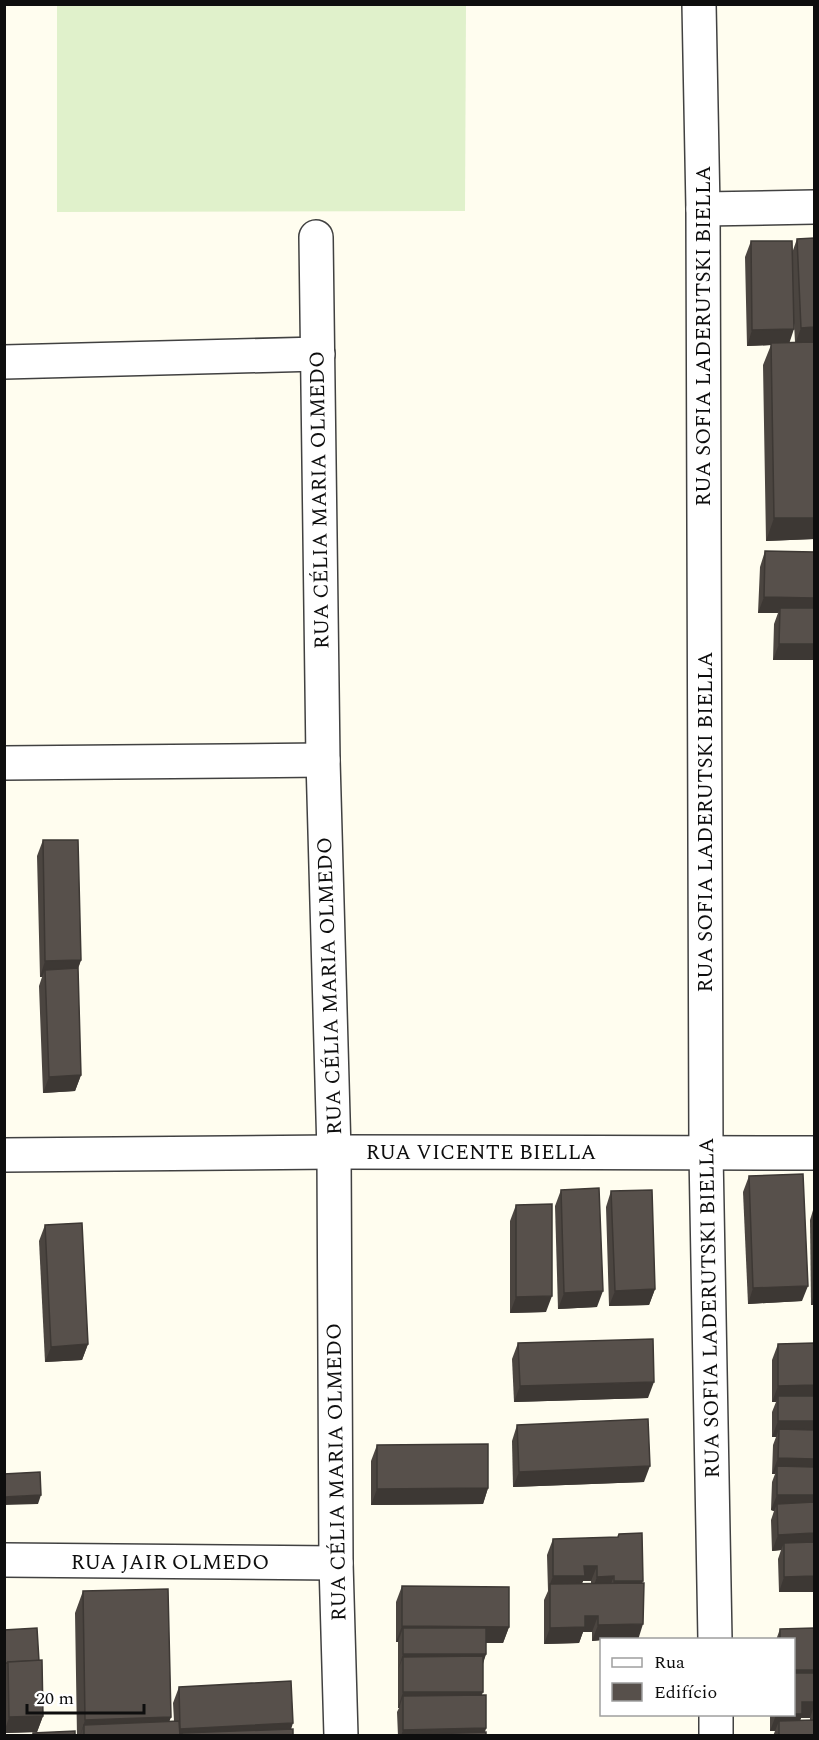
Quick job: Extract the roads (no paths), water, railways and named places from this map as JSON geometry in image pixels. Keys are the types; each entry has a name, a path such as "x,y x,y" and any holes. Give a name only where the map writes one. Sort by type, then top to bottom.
{"street":[{"name":"RUA SOFIA LADERUTSKI BIELLA","path":"699,4 703,209 706,1153 715,1638"},
{"path":"703,209 814,207"},
{"name":"RUA CÉLIA MARIA OLMEDO","path":"316,237 323,760 334,1152 336,1563 341,1736"},
{"path":"4,362 318,354"},
{"path":"4,763 323,760"},
{"name":"RUA VICENTE BIELLA","path":"4,1155 334,1152 814,1153"},
{"name":"RUA JAIR OLMEDO","path":"4,1560 336,1563"},
{"path":"716,1716 716,1736"}]}
